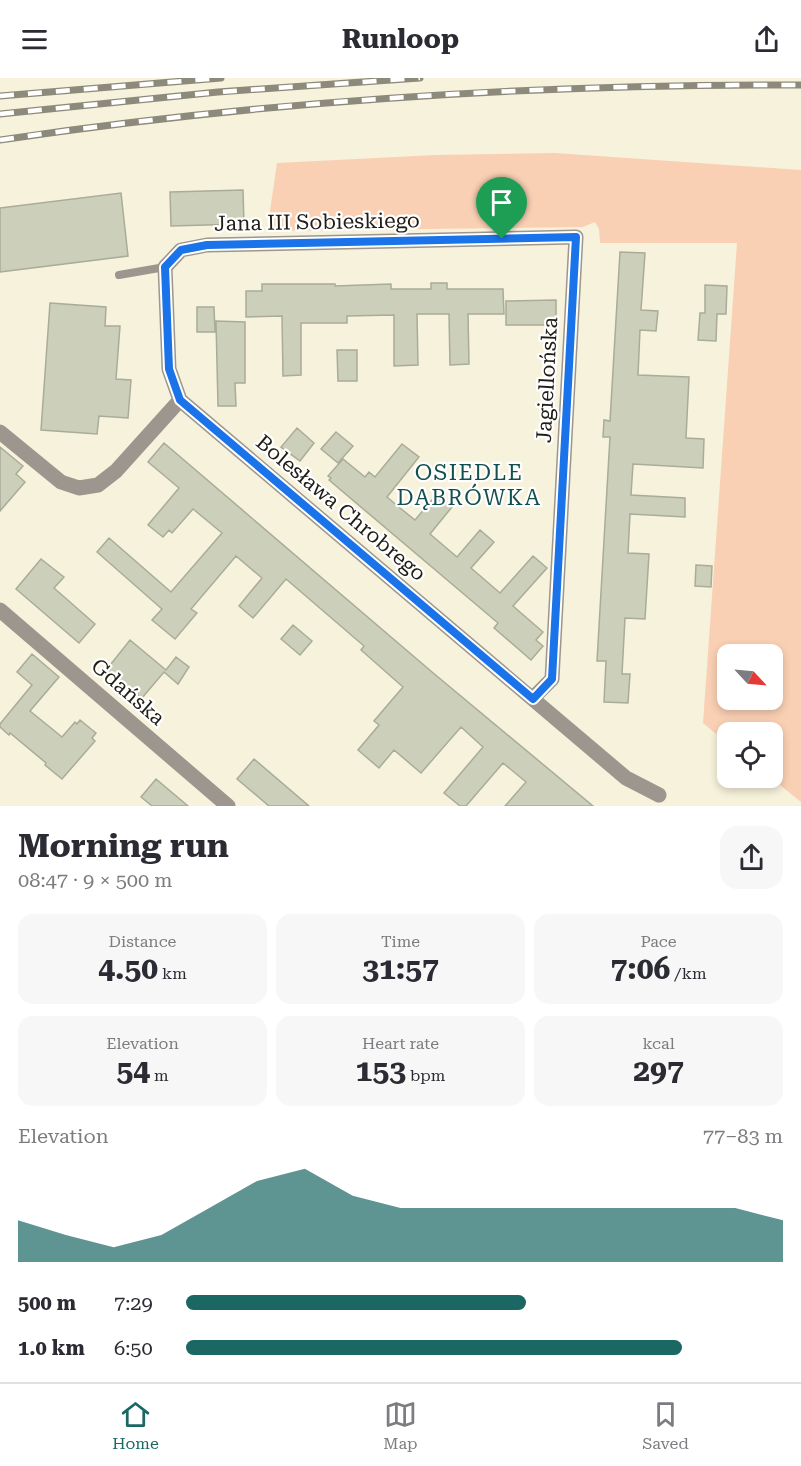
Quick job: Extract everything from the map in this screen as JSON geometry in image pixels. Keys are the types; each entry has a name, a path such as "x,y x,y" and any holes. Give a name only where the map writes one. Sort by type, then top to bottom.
{"street":[{"name":"Jana III Sobieskiego","path":"165,267 181,250 207,245 576,237"},
{"name":"Jagiellońska","path":"533,699 552,679 576,237"},
{"path":"0,432 61,482 79,488 98,485 116,471 180,400 169,369 165,267"},
{"name":"Bolesława Chrobrego","path":"180,400 626,778 659,795"},
{"name":"Gdańska","path":"0,610 228,806"}],"lane":[{"path":"119,275 165,267"}],"shaded area":[{"path":"555,153 801,170 801,802 783,787 783,722 717,722 717,735 703,723 737,243 600,243 599,229 595,222 583,227 267,231 277,163 435,155"}],"building":[{"path":"243,190 244,224 171,226 170,192"},
{"path":"121,193 128,256 0,272 0,208"},
{"path":"620,252 645,253 641,310 658,311 656,331 640,330 638,375 689,377 686,438 704,439 703,468 633,464 631,495 685,498 685,517 630,514 628,553 649,554 645,619 625,618 622,674 630,674 628,703 604,702 606,661 597,661 610,437 603,437 604,420 610,421"},
{"path":"431,283 447,283 447,289 503,289 504,314 468,314 469,364 450,365 449,314 417,314 418,365 394,366 394,315 347,316 347,323 301,323 301,375 283,376 282,316 246,317 246,291 262,291 262,284 335,284 335,286 391,284 391,289 431,289"},
{"path":"705,285 727,286 726,314 717,314 716,341 698,340 700,313 705,313"},
{"path":"556,300 556,325 506,325 506,301"},
{"path":"50,303 106,307 105,326 120,326 116,379 131,380 128,418 99,416 97,434 41,430"},
{"path":"197,307 214,307 215,332 197,332"},
{"path":"216,321 245,322 245,383 235,383 236,406 218,406"},
{"path":"337,350 357,350 357,381 338,381"},
{"path":"297,428 314,443 300,461 281,447"},
{"path":"336,432 353,446 338,463 321,449"},
{"path":"164,443 593,806 505,806 526,782 503,763 466,806 460,806 444,793 483,747 461,727 421,773 394,750 379,768 358,750 379,725 374,721 403,687 361,650 364,646 286,579 253,618 239,606 262,578 236,556 191,609 197,613 175,639 152,620 162,609 97,552 109,538 171,592 222,533 193,509 172,533 169,530 163,537 148,525 179,488 148,462"},
{"path":"402,444 419,457 387,497 415,520 437,494 452,507 430,534 457,557 480,530 494,542 471,568 500,593 533,556 547,568 513,606 543,632 536,640 543,646 531,660 494,628 498,623 329,480 331,478 328,476 343,459 365,477 369,472 375,477"},
{"path":"0,447 23,466 16,474 25,482 0,511"},
{"path":"41,559 64,577 54,588 95,624 79,643 16,589"},
{"path":"696,565 712,566 711,587 695,586"},
{"path":"293,625 312,641 300,655 281,639"},
{"path":"130,640 166,670 176,657 189,667 178,684 164,672 142,698 112,674 107,669"},
{"path":"32,654 59,677 30,711 62,737 75,722 77,724 80,720 96,733 92,738 95,741 62,779 45,765 46,763 0,727 0,724 32,685 17,672"},
{"path":"254,759 309,806 269,806 237,779"},
{"path":"156,779 188,806 152,806 141,797"}],"railway":[{"path":"0,96 221,78"},
{"path":"0,114 218,92 420,78"},
{"path":"0,140 199,115 399,98 600,88 801,85"}],"district":[{"name":"OSIEDLE DĄBRÓWKA","path":"469,485"}],"route":[{"path":"576,237 552,679 533,699 180,400 169,369 165,267 181,250 207,245 502,239 576,237"}]}
